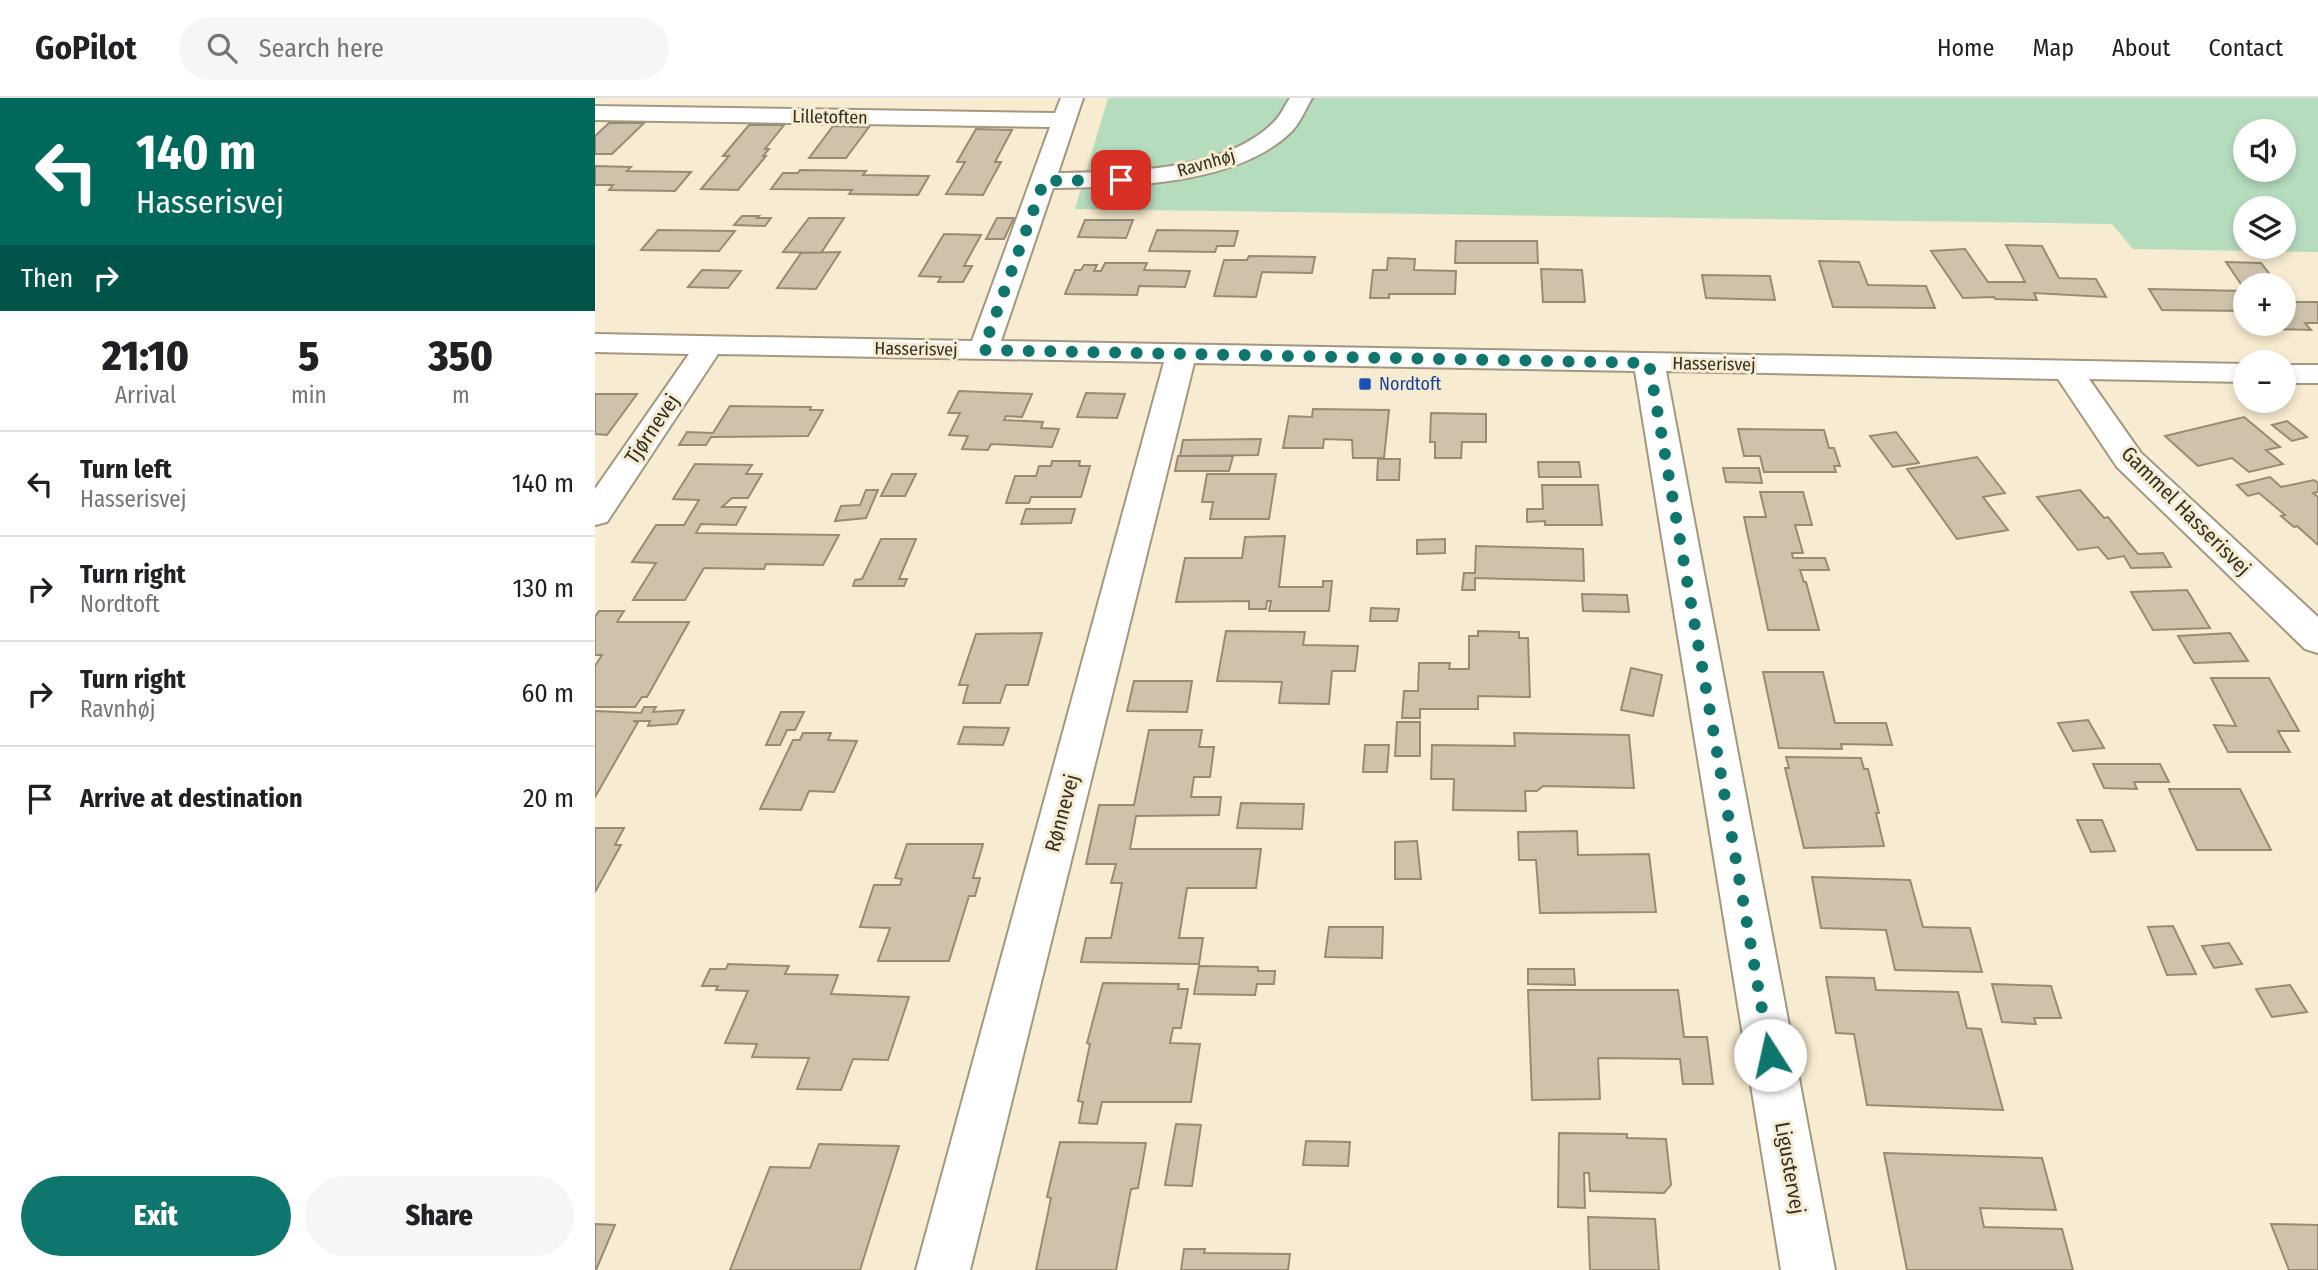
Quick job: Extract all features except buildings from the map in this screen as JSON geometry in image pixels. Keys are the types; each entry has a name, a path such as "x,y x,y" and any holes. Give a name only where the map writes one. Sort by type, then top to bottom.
{"street":[{"name":"Ravnhøj","path":"1044,181 1121,180 1169,173 1224,160 1264,141 1285,127 1301,98"},
{"path":"983,350 1068,109"},
{"name":"Lilletoften","path":"595,113 1068,109"},
{"name":"Hasserisvej","path":"595,343 2233,373"},
{"name":"Tjørnevej","path":"595,514 710,344"},
{"name":"Rønnevej","path":"943,1270 1181,355"},
{"name":"Ligustervej","path":"1649,363 1808,1270"},
{"name":"Gammel Hasserisvej","path":"2069,371 2129,460 2318,639"},
{"path":"2296,374 2318,374"}],"green space":[{"path":"1108,98 2318,98 2318,252 2296,252 2296,196 2233,196 2233,251 2133,249 2112,224 1075,209"}],"place":[{"name":"Nordtoft","path":"1365,384"}],"route":[{"path":"1121,180 1044,181 983,350 1649,363 1770,1055"}]}
